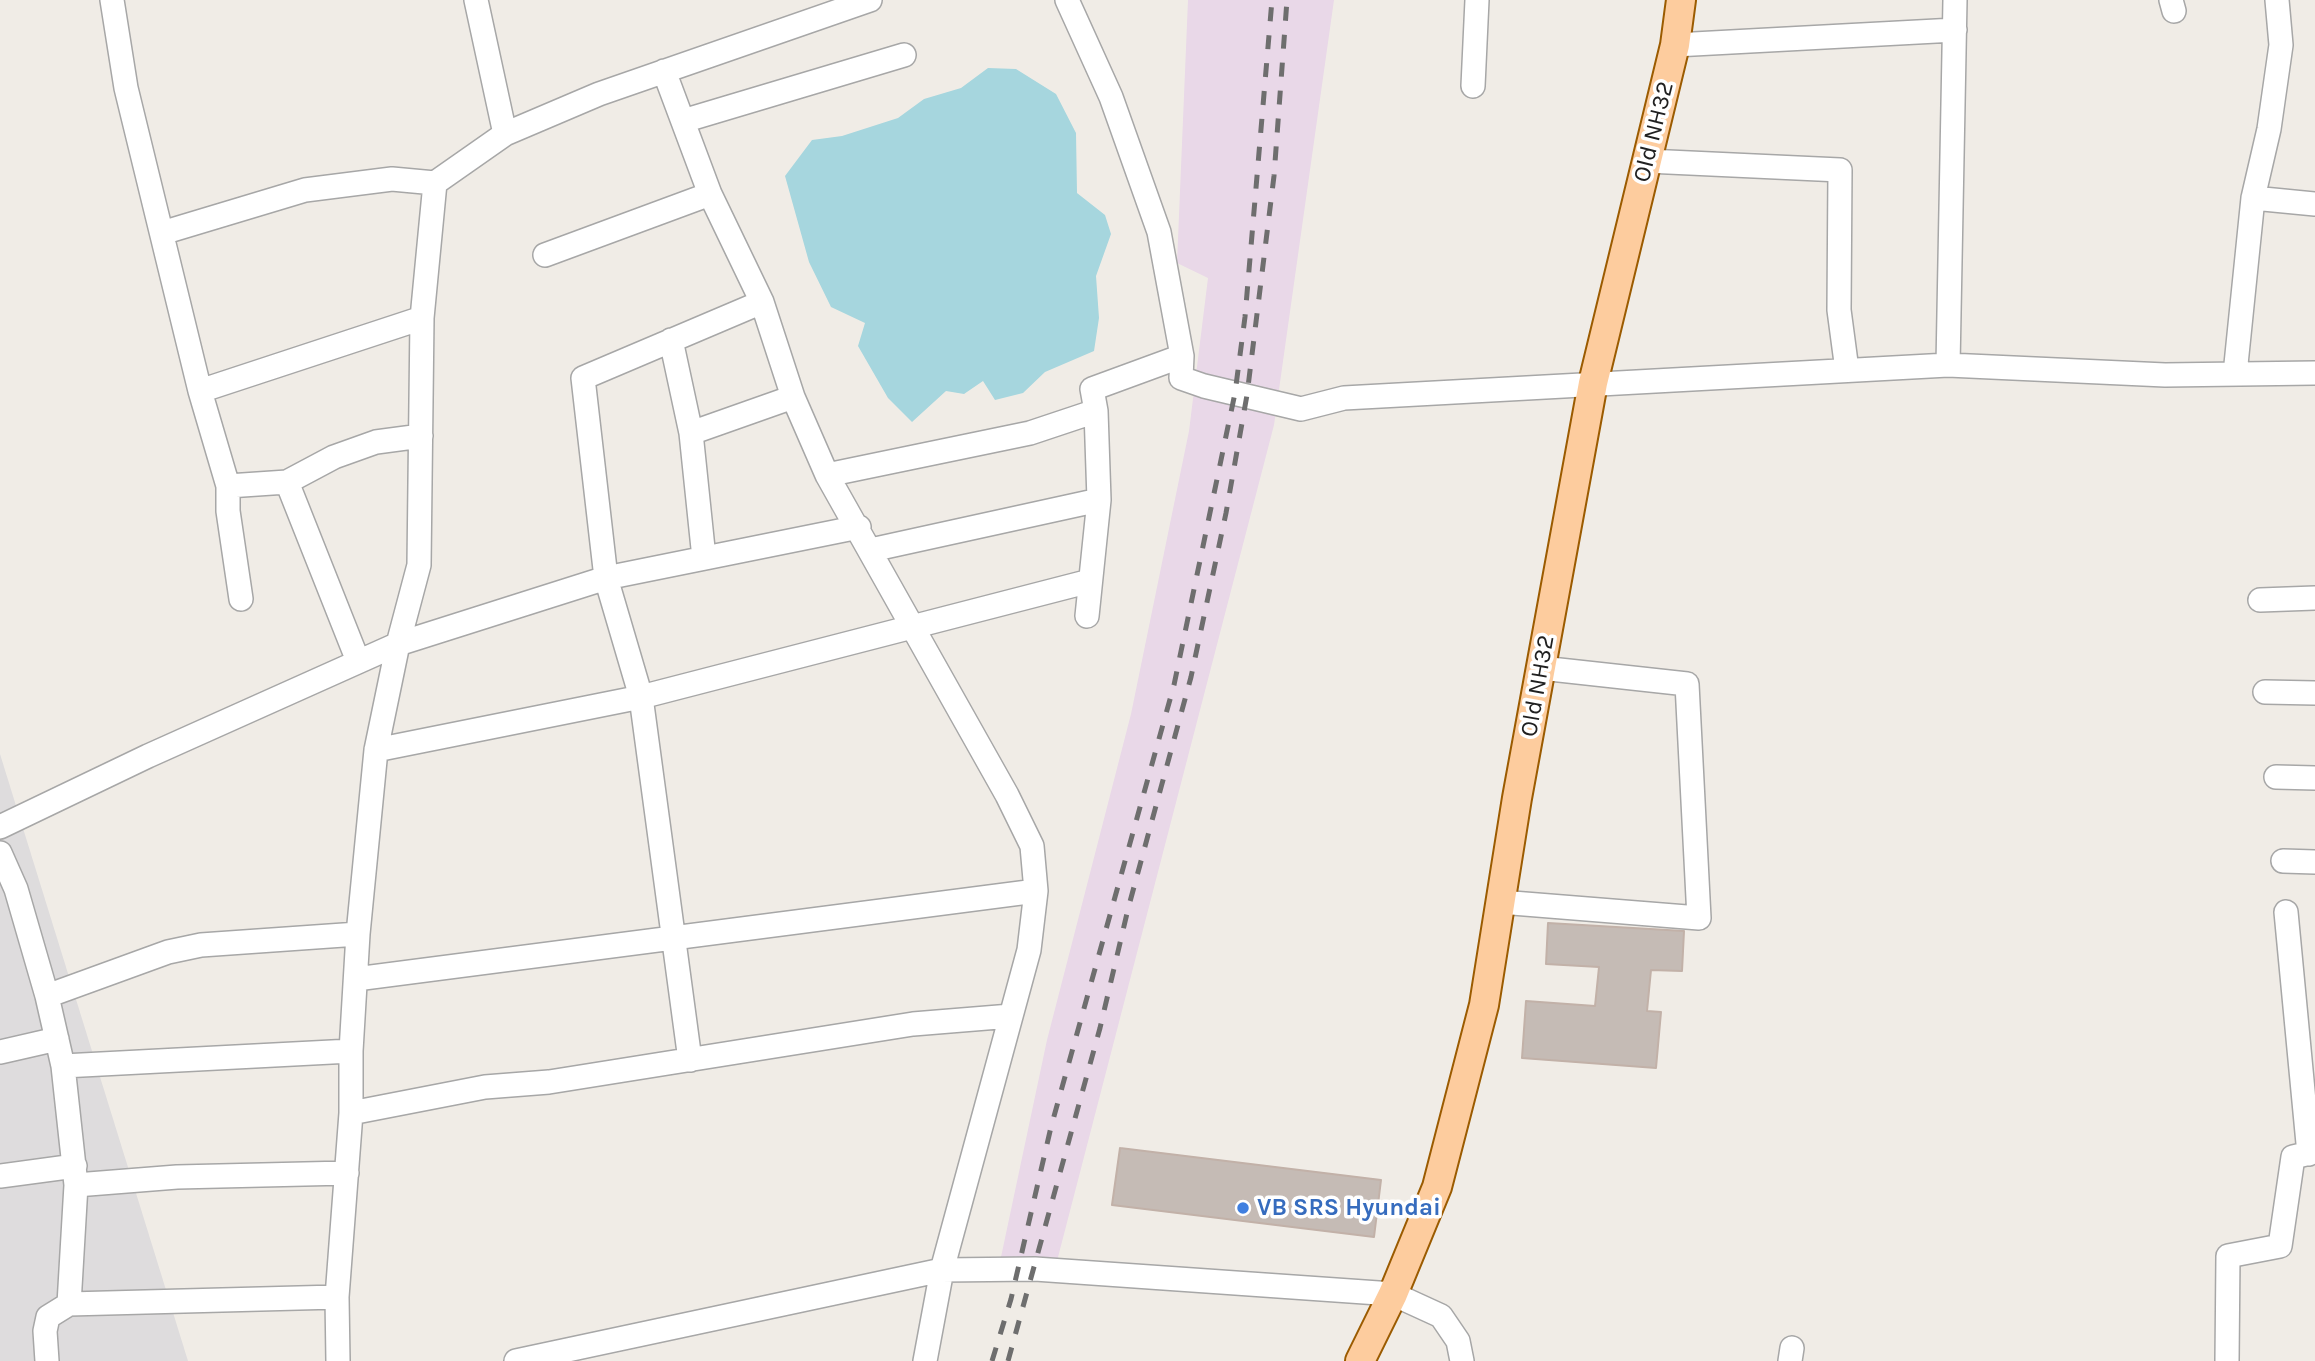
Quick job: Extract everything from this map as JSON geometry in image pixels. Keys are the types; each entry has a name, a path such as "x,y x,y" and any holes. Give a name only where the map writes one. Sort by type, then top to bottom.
{"main road":[{"name":"Old NH32","path":"1360,1361 1393,1294 1437,1187 1483,1005 1593,383 1675,45 1681,0"}],"street":[{"path":"112,0 126,88 200,391 228,485 228,511 241,599"},
{"path":"463,0 483,32"},
{"path":"476,0 505,134"},
{"path":"162,233 305,190 392,179 435,183 505,134 599,94 870,0"},
{"path":"1067,0 1111,97 1159,232 1182,356 1181,378 1301,409 1344,398 1948,365 2165,375 2315,373"},
{"path":"1473,86 1477,0"},
{"path":"1948,365 1955,0"},
{"path":"2235,374 2253,198 2269,129 2281,45 2277,0"},
{"path":"1675,45 1955,30"},
{"path":"683,121 904,55"},
{"path":"664,71 710,194 762,302 793,397 827,475 872,550 1032,846 1036,891 1029,950 942,1270 925,1361"},
{"path":"1647,161 1839,170 1839,310 1847,370"},
{"path":"338,1361 337,1297 351,1113 351,1051 358,934 376,750 398,644 419,565 422,318 435,183"},
{"path":"545,255 710,194"},
{"path":"2253,198 2315,204"},
{"path":"690,1060 641,697 606,578 583,378 762,302"},
{"path":"200,391 422,318"},
{"path":"671,340 691,433 704,558"},
{"path":"1087,616 1099,500 1096,411 1092,389 1182,356"},
{"path":"691,433 793,397"},
{"path":"827,475 1030,433 1096,411"},
{"path":"228,485 287,482 334,457 376,442 421,436"},
{"path":"287,482 358,661"},
{"path":"872,550 1099,500"},
{"path":"0,827 398,644 606,578 859,527"},
{"path":"376,750 641,697 1090,581"},
{"path":"2260,600 2315,598"},
{"path":"1500,902 1699,918 1687,684 1541,667"},
{"path":"2265,692 2315,693"},
{"path":"2276,777 2315,778"},
{"path":"0,853 16,889 47,996 63,1066 75,1175 69,1304"},
{"path":"2283,861 2315,862"},
{"path":"356,979 1036,891"},
{"path":"2227,1361 2228,1256 2280,1246 2293,1157 2312,1153 2286,912"},
{"path":"47,996 168,953 201,945 358,934"},
{"path":"351,1113 485,1087 549,1082 913,1024 1011,1016"},
{"path":"0,1052 57,1039"},
{"path":"63,1066 351,1051"},
{"path":"0,1176 177,1177 346,1173"},
{"path":"516,1361 942,1270 1035,1269 1393,1294 1441,1316 1458,1341 1462,1361"},
{"path":"47,1361 45,1331 48,1317 69,1304 337,1297"}],"shaded area":[{"path":"1188,0 1334,0 1274,425 1057,1261 1001,1257 1047,1040 1131,714 1189,431 1208,278 1177,263"},
{"path":"0,754 188,1361 0,1361"}],"water":[{"path":"988,68 1016,69 1056,94 1076,133 1077,193 1105,215 1111,234 1096,276 1099,318 1094,351 1045,372 1023,393 995,400 983,381 964,394 946,391 912,422 888,398 858,346 865,323 831,307 809,262 785,176 812,140 842,136 898,118 924,99 961,88"}],"building":[{"path":"1548,923 1684,931 1682,971 1651,970 1647,1011 1661,1012 1656,1068 1522,1058 1526,1001 1595,1006 1599,967 1546,964"},
{"path":"1120,1148 1381,1180 1374,1237 1112,1205"}],"railway":[{"path":"992,1361 1011,1299 1051,1127 1174,685 1235,393 1245,317 1272,0"},
{"path":"1008,1361 1100,1028 1128,909 1191,677 1226,513 1247,395 1274,176 1287,0"}],"place":[{"name":"VB SRS Hyundai","path":"1243,1208"}]}
